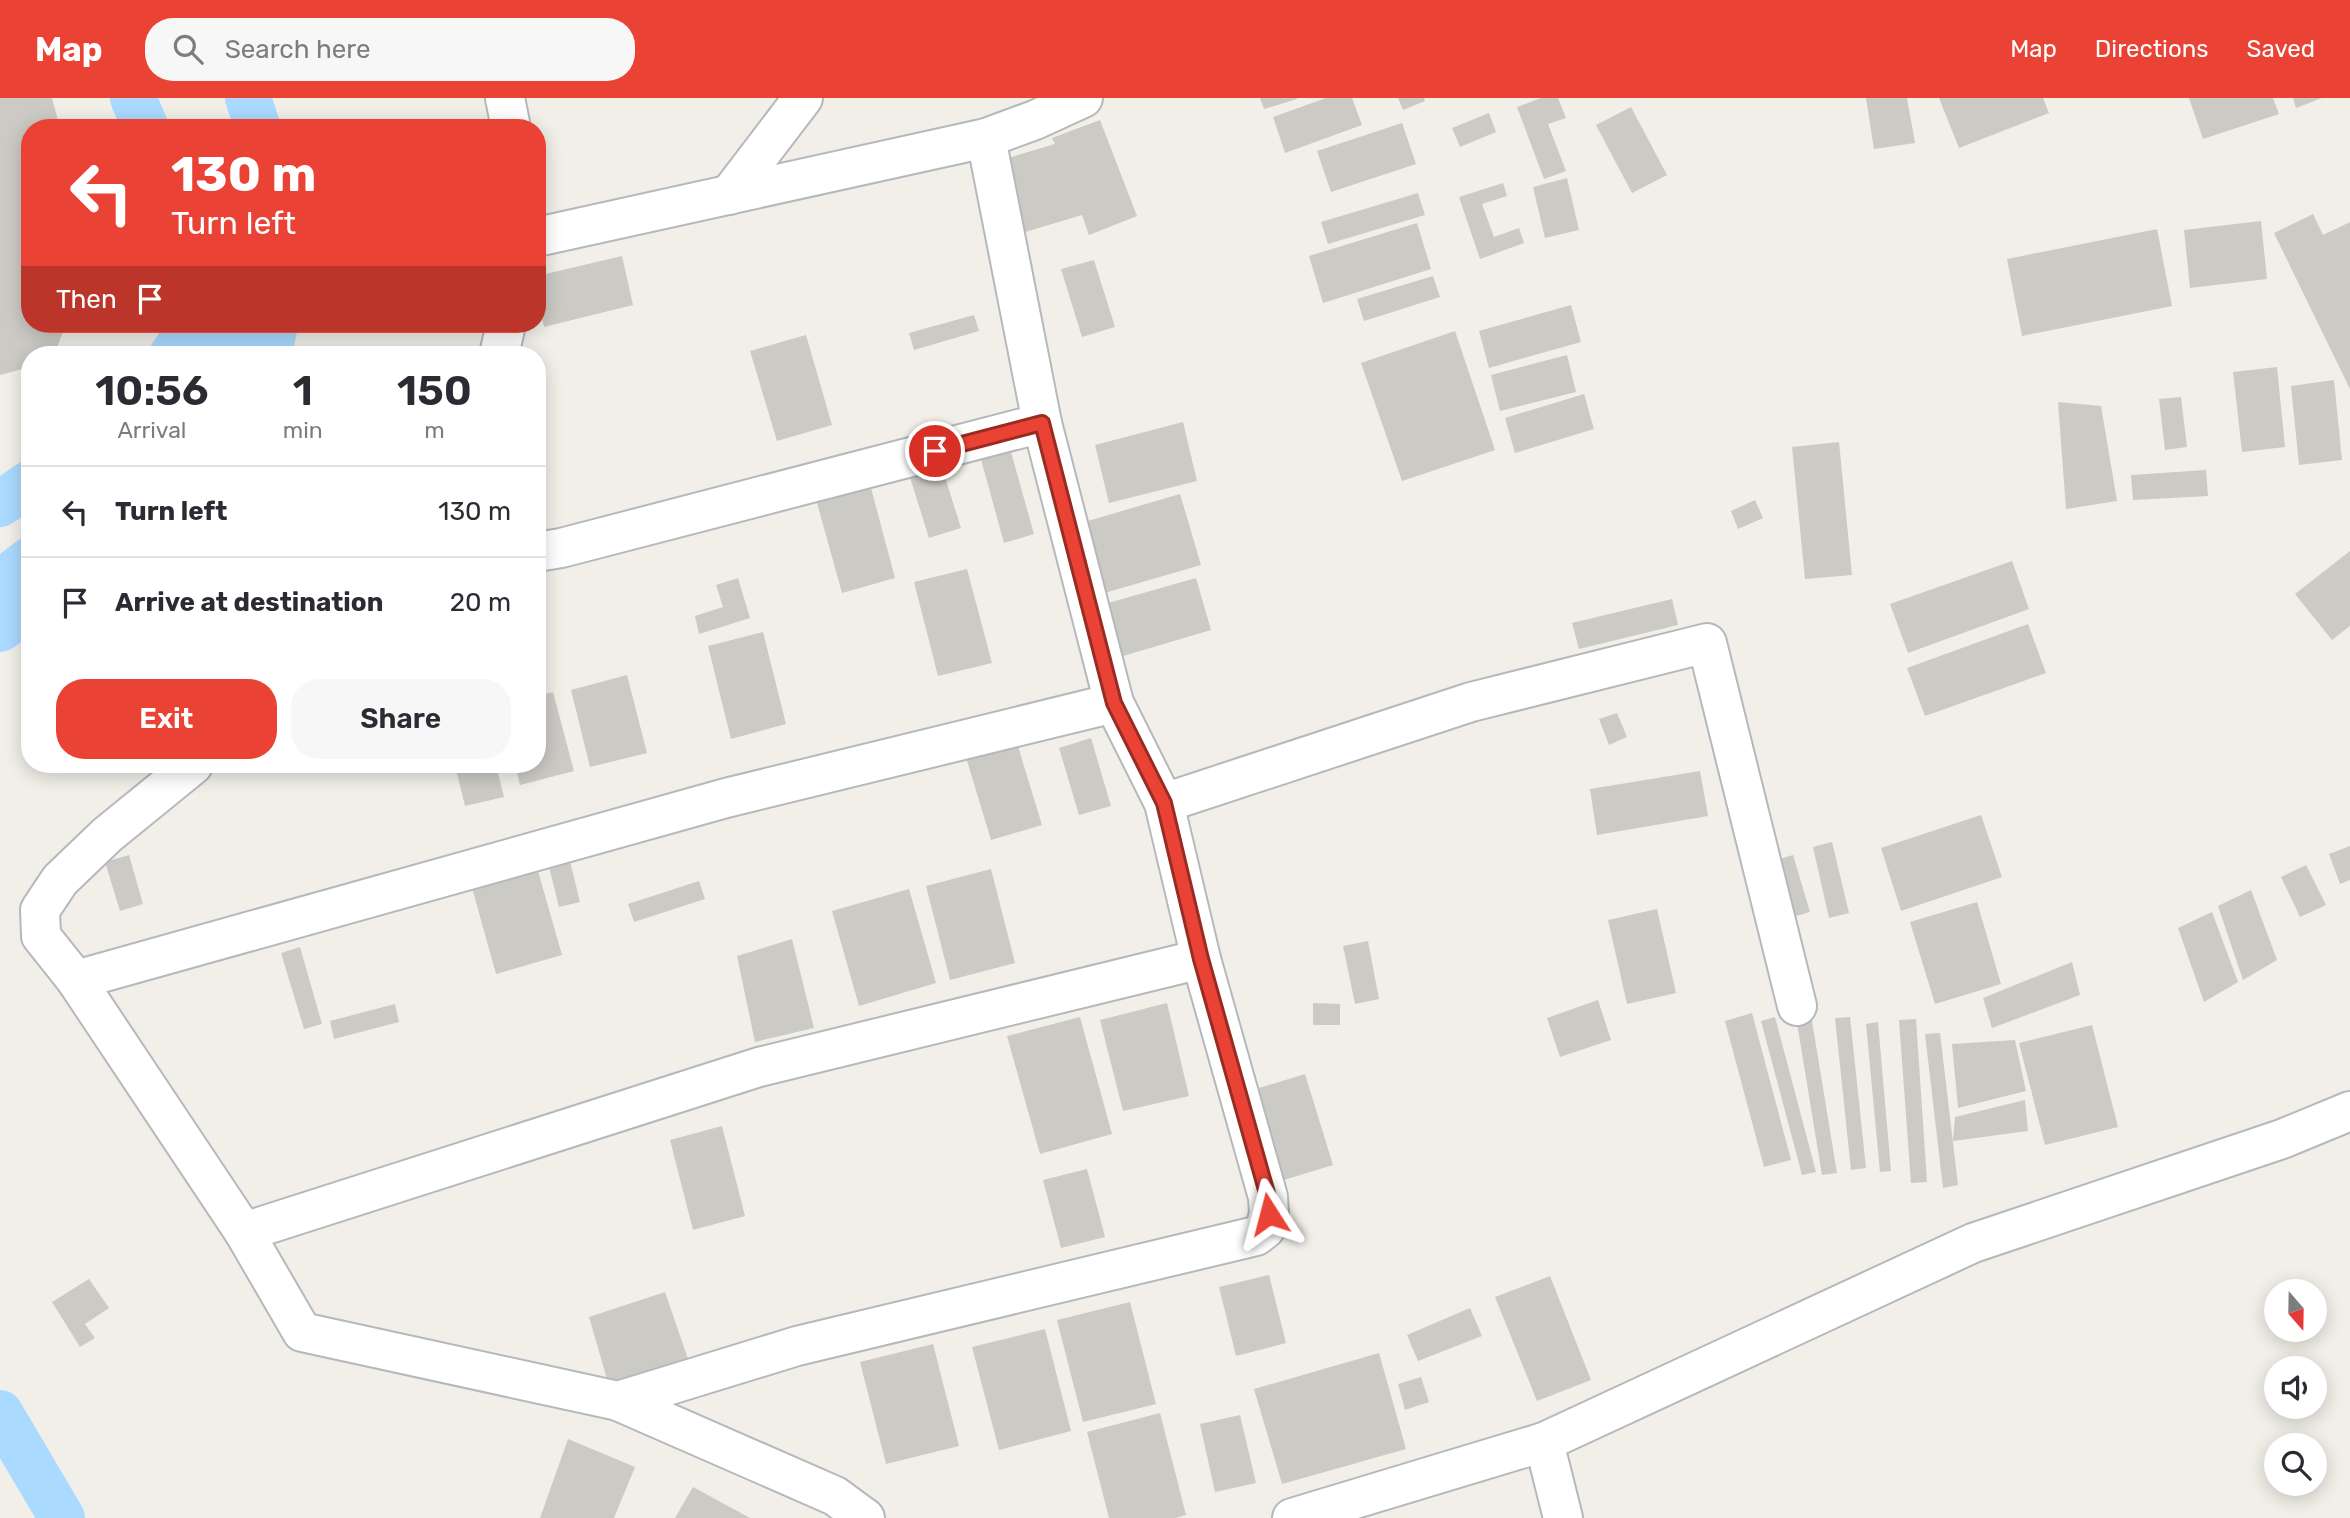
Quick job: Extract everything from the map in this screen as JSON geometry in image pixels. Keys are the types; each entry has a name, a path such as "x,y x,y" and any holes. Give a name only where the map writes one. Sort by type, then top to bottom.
{"street":[{"path":"505,98 510,119"},
{"path":"729,195 803,98"},
{"path":"546,235 986,138 1083,98"},
{"path":"618,1401 797,1346 1256,1237 1265,1229 1269,1214 1268,1197 1201,959 1164,803 1114,703 1042,423 986,138"},
{"path":"546,550 1042,423"},
{"path":"1164,803 1471,702 1707,643 1797,1006"},
{"path":"76,980 726,799 1114,703"},
{"path":"183,773 107,835 60,880 40,910 41,936 76,980 244,1232 302,1332 618,1401 835,1496 865,1518"},
{"path":"244,1232 759,1067 1201,959"},
{"path":"1292,1518 1544,1442 1973,1244 2282,1139 2350,1111"},
{"path":"1544,1442 1563,1518"}],"building":[{"path":"0,98 52,98 58,119 21,119 21,333 63,333 57,346 21,346 21,369 0,375"},
{"path":"1260,98 1297,98 1297,99 1264,109"},
{"path":"1326,98 1352,98 1362,125 1285,153 1273,117"},
{"path":"1398,98 1424,98 1425,101 1403,110"},
{"path":"1541,98 1558,98 1566,118 1548,124 1566,171 1544,179 1517,107"},
{"path":"1866,98 1907,98 1915,143 1874,149"},
{"path":"1939,98 2043,98 2049,113 1959,148"},
{"path":"2189,98 2273,98 2279,114 2203,139"},
{"path":"2293,98 2322,98 2296,108"},
{"path":"1631,107 1667,175 1632,193 1596,125"},
{"path":"1489,113 1496,132 1460,147 1452,128"},
{"path":"1100,120 1137,216 1089,235 1082,215 1015,235 994,162 1055,144 1052,138"},
{"path":"1402,123 1416,164 1331,192 1317,151"},
{"path":"1567,178 1579,230 1545,238 1533,187"},
{"path":"1503,183 1507,196 1482,204 1494,237 1519,228 1524,243 1480,259 1459,197"},
{"path":"1418,193 1425,215 1328,244 1321,222"},
{"path":"2313,214 2323,235 2350,222 2350,389 2274,233"},
{"path":"2261,221 2267,279 2190,288 2184,230"},
{"path":"1417,223 1431,269 1323,303 1309,256"},
{"path":"2157,229 2172,306 2022,336 2007,259"},
{"path":"622,256 633,305 546,327 546,274"},
{"path":"1094,260 1115,327 1082,337 1061,269"},
{"path":"1433,276 1440,297 1364,321 1357,299"},
{"path":"1571,305 1581,342 1489,368 1479,331"},
{"path":"974,315 979,331 914,350 909,333"},
{"path":"1455,331 1495,450 1402,481 1361,363"},
{"path":"806,335 832,425 777,441 750,351"},
{"path":"1567,355 1576,392 1500,411 1491,375"},
{"path":"2277,367 2285,447 2242,452 2233,372"},
{"path":"2334,380 2342,460 2299,465 2291,386"},
{"path":"1584,394 1594,429 1515,453 1505,418"},
{"path":"2181,397 2187,447 2165,450 2159,399"},
{"path":"2058,402 2101,406 2117,501 2066,509"},
{"path":"1183,422 1197,481 1109,503 1095,445"},
{"path":"1839,442 1852,575 1805,579 1792,447"},
{"path":"1009,445 1034,534 1004,543 979,452"},
{"path":"940,461 961,528 929,538 908,471"},
{"path":"2206,470 2208,496 2133,500 2131,475"},
{"path":"868,477 895,578 842,593 814,492"},
{"path":"1180,494 1201,565 1101,594 1081,523"},
{"path":"1755,500 1763,518 1738,529 1731,511"},
{"path":"2350,551 2350,626 2332,640 2295,594"},
{"path":"2012,561 2029,609 1908,653 1890,604"},
{"path":"967,569 992,663 938,676 914,582"},
{"path":"738,578 750,618 699,634 695,616 723,607 716,585"},
{"path":"1196,578 1211,630 1123,656 1108,603"},
{"path":"1672,599 1678,625 1579,649 1572,623"},
{"path":"2028,624 2046,673 1925,716 1907,668"},
{"path":"763,632 786,724 731,739 708,646"},
{"path":"627,675 647,753 590,767 571,690"},
{"path":"553,692 574,771 520,785 517,773 546,773 546,694"},
{"path":"1617,713 1627,737 1609,745 1599,719"},
{"path":"1013,730 1042,825 991,840 962,744"},
{"path":"1091,738 1111,806 1079,815 1059,748"},
{"path":"1700,771 1708,816 1597,835 1590,789"},
{"path":"457,773 498,773 504,797 465,806"},
{"path":"1981,815 2002,877 1901,911 1881,848"},
{"path":"1832,842 1849,913 1829,918 1813,847"},
{"path":"2350,846 2350,880 2340,884 2329,854"},
{"path":"129,855 143,904 120,911 105,862"},
{"path":"1793,855 1810,912 1786,919 1769,862"},
{"path":"534,857 562,955 496,974 469,877"},
{"path":"570,861 580,902 559,907 549,867"},
{"path":"2306,865 2326,905 2300,917 2281,877"},
{"path":"991,869 1015,963 950,980 926,886"},
{"path":"699,881 705,899 634,922 628,904"},
{"path":"909,889 936,983 859,1006 832,911"},
{"path":"2251,890 2277,960 2243,980 2218,906"},
{"path":"1977,902 2001,984 1935,1004 1910,922"},
{"path":"1657,909 1676,993 1627,1004 1608,920"},
{"path":"2212,912 2238,982 2204,1002 2178,928"},
{"path":"792,939 814,1028 755,1042 737,956"},
{"path":"1368,941 1379,999 1355,1004 1343,946"},
{"path":"300,947 322,1024 304,1029 281,953"},
{"path":"2072,962 2080,995 1992,1028 1983,998"},
{"path":"1598,1000 1611,1040 1560,1057 1547,1018"},
{"path":"1167,1003 1189,1096 1123,1111 1100,1020"},
{"path":"1313,1003 1340,1004 1340,1025 1313,1025"},
{"path":"395,1004 399,1022 334,1039 330,1021"},
{"path":"1752,1013 1791,1160 1764,1167 1725,1021"},
{"path":"1811,1015 1837,1173 1822,1175 1796,1017"},
{"path":"1080,1017 1112,1134 1040,1154 1007,1036"},
{"path":"1775,1017 1816,1172 1802,1175 1761,1021"},
{"path":"1850,1017 1866,1168 1851,1170 1835,1018"},
{"path":"1916,1019 1927,1182 1911,1183 1899,1020"},
{"path":"1878,1022 1891,1171 1880,1172 1866,1024"},
{"path":"2092,1025 2118,1127 2045,1145 2019,1043"},
{"path":"1940,1033 1958,1185 1943,1188 1925,1034"},
{"path":"2015,1040 2026,1091 1958,1108 1952,1044"},
{"path":"1305,1074 1333,1165 1274,1183 1246,1092"},
{"path":"2025,1100 2028,1131 1953,1141 1955,1117"},
{"path":"722,1126 745,1216 693,1230 670,1140"},
{"path":"1087,1169 1105,1237 1061,1248 1043,1180"},
{"path":"1269,1275 1286,1343 1236,1356 1219,1287"},
{"path":"1550,1276 1591,1380 1537,1401 1495,1297"},
{"path":"89,1279 109,1308 85,1324 95,1338 80,1347 52,1302"},
{"path":"665,1292 688,1359 609,1386 589,1317"},
{"path":"1130,1302 1156,1404 1083,1422 1057,1320"},
{"path":"1470,1308 1482,1336 1418,1361 1407,1335"},
{"path":"1045,1329 1071,1431 999,1450 972,1347"},
{"path":"933,1344 959,1446 886,1464 860,1362"},
{"path":"1379,1353 1406,1449 1282,1484 1254,1389"},
{"path":"1421,1377 1429,1402 1405,1410 1398,1384"},
{"path":"1160,1413 1186,1515 1175,1518 1109,1518 1087,1432"},
{"path":"1240,1415 1256,1483 1215,1492 1200,1424"},
{"path":"568,1439 635,1467 614,1518 540,1518"},
{"path":"693,1487 750,1518 675,1518"}],"waterway":[{"path":"133,98 142,119"},
{"path":"248,98 255,119"},
{"path":"178,346 182,333"},
{"path":"224,346 229,333"},
{"path":"271,346 273,333"},
{"path":"0,504 21,489"},
{"path":"0,583 21,567"},
{"path":"0,629 21,614"},
{"path":"0,1413 62,1518"}],"route":[{"path":"935,451 1042,423 1114,703 1164,803 1201,959 1268,1197 1269,1214"}]}
